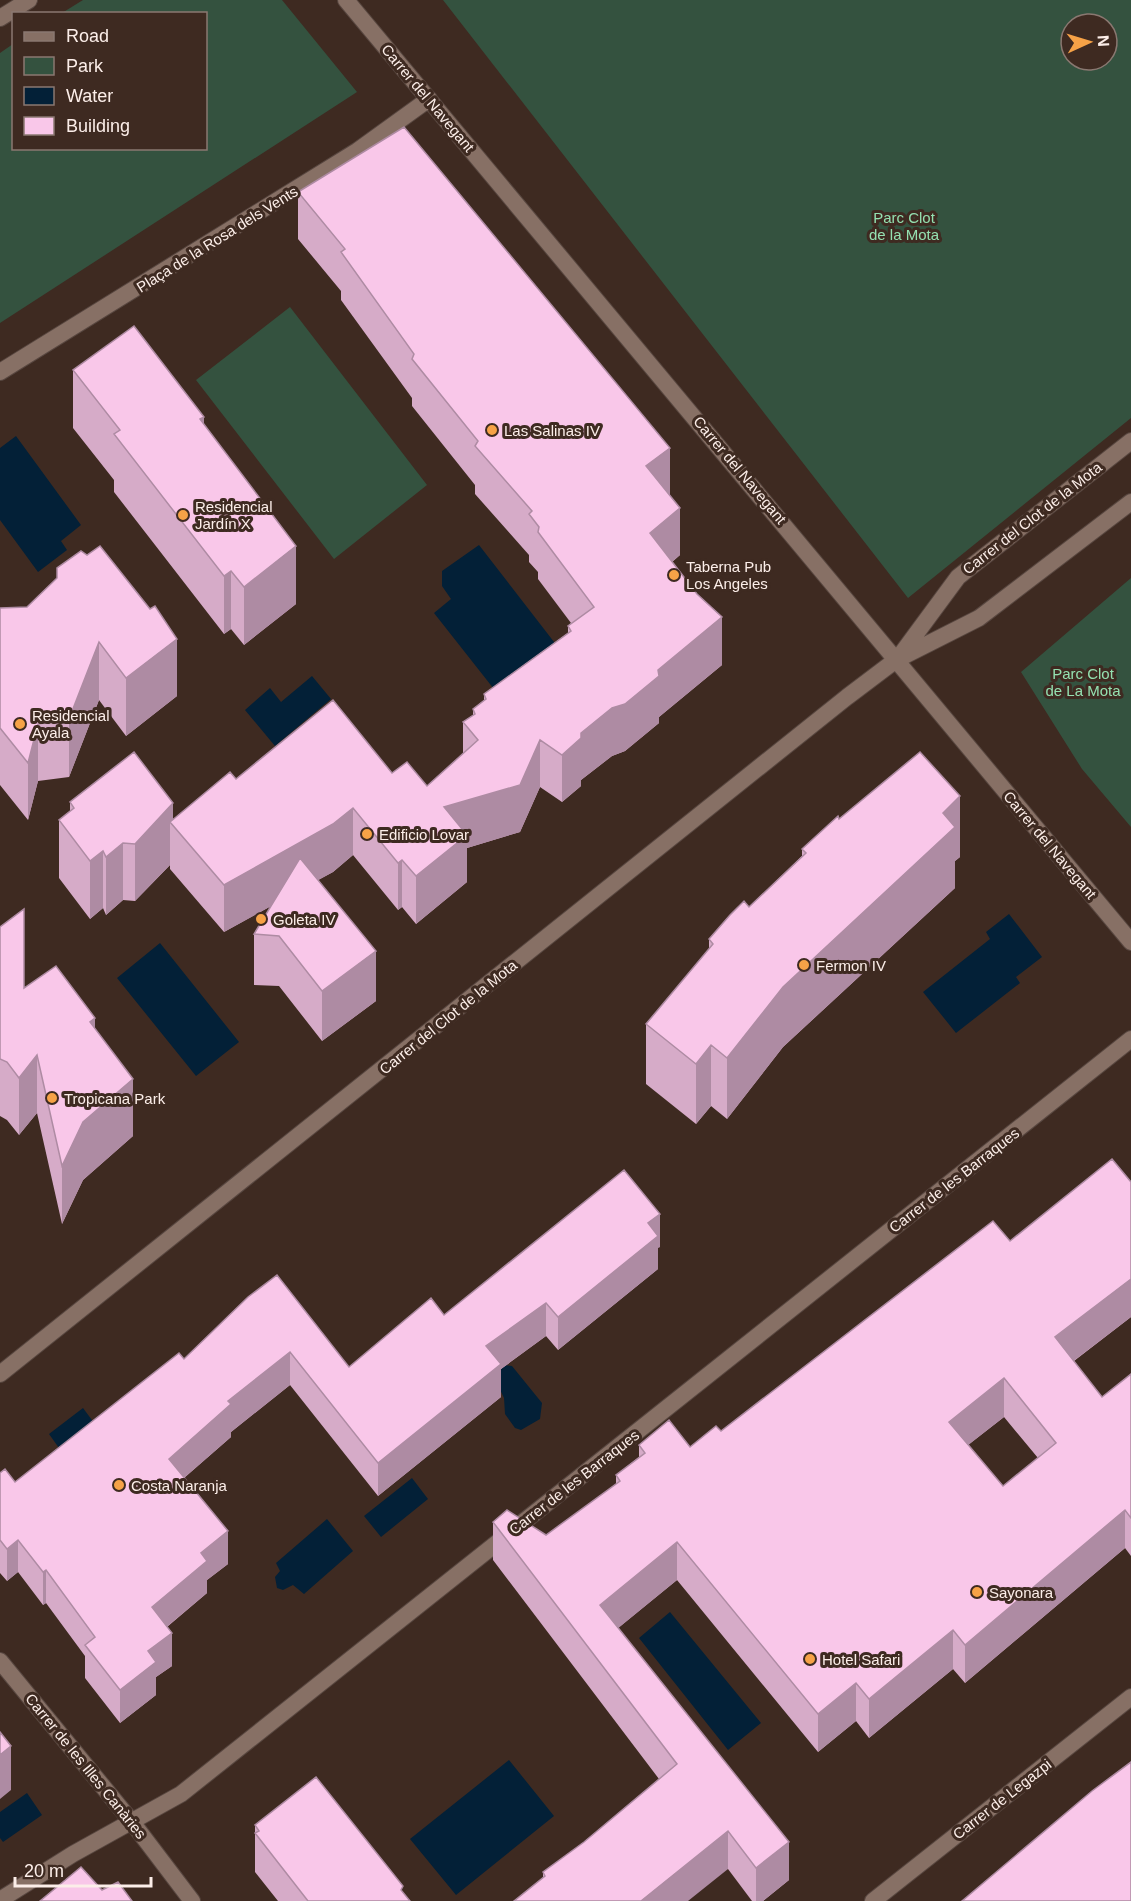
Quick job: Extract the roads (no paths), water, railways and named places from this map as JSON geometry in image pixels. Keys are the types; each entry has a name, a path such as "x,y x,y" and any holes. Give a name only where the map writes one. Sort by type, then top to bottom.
{"street":[{"path":"0,18 29,0"},
{"name":"Carrer del Navegant","path":"346,0 1131,942"},
{"name":"Plaça de la Rosa dels Vents","path":"0,372 357,151 429,99"},
{"name":"Carrer del Clot de la Mota","path":"896,660 958,577 1131,441"},
{"name":"Carrer del Clot de la Mota","path":"0,1374 896,660 979,618 1131,502"},
{"name":"Carrer de les Barraques","path":"0,1900 181,1794 1131,1039"},
{"name":"Carrer de les Illes Canàries","path":"0,1661 132,1822 192,1901"},
{"name":"Carrer de Legazpi","path":"873,1901 1131,1697"}],"water":[{"path":"16,436 81,525 61,541 67,550 38,572 0,520 0,448"},
{"path":"479,545 561,651 501,698 434,613 451,599 442,586 442,571"},
{"path":"312,676 331,699 275,746 245,710 270,688 281,702"},
{"path":"1009,914 1042,957 1016,977 1020,983 956,1033 923,992 990,939 986,932"},
{"path":"160,943 239,1042 196,1076 117,978"},
{"path":"512,1366 542,1403 540,1419 521,1430 515,1428 505,1414 504,1398 496,1381 499,1367"},
{"path":"83,1408 103,1435 69,1462 49,1434"},
{"path":"412,1478 428,1499 381,1537 364,1516"},
{"path":"327,1519 353,1551 304,1594 293,1585 283,1590 277,1588 275,1577 280,1571 276,1563"},
{"path":"670,1612 761,1723 728,1750 639,1638"},
{"path":"509,1760 554,1816 456,1895 410,1839"},
{"path":"27,1793 42,1815 3,1842 0,1838 0,1812"}],"place":[{"name":"Las Salinas IV","path":"492,430"},
{"name":"Residencial Jardín X","path":"183,515"},
{"name":"Taberna Pub Los Angeles","path":"674,575"},
{"name":"Residencial Ayala","path":"20,724"},
{"name":"Edificio Lovar","path":"367,834"},
{"name":"Goleta IV","path":"261,919"},
{"name":"Fermon IV","path":"804,965"},
{"name":"Tropicana Park","path":"52,1098"},
{"name":"Costa Naranja","path":"119,1485"},
{"name":"Sayonara","path":"977,1592"},
{"name":"Hotel Safari","path":"810,1659"}],"park label":[{"name":"Parc Clot de la Mota","path":"904,226"},
{"name":"Parc Clot de La Mota","path":"1083,682"}]}
